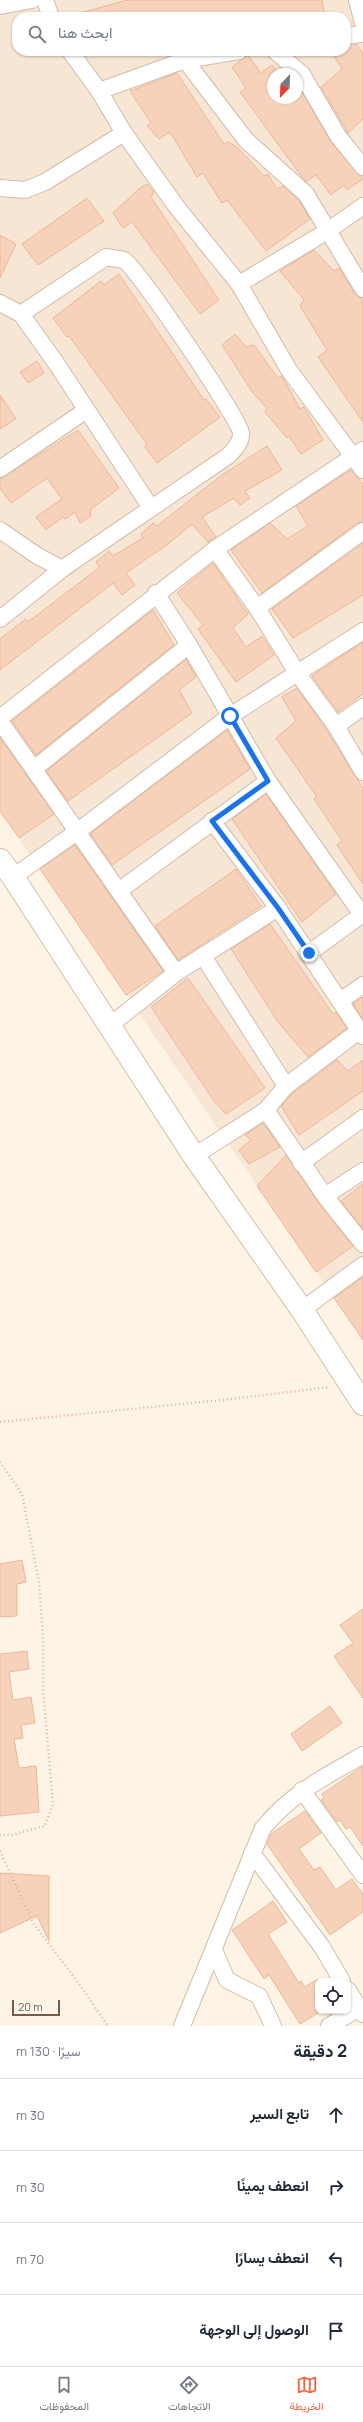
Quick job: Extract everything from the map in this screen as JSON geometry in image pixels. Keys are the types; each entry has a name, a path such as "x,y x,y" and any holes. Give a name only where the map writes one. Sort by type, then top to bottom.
{"street":[{"path":"0,6 32,0"},
{"path":"46,0 50,12"},
{"path":"356,0 363,23"},
{"path":"351,35 363,34"},
{"path":"74,56 99,90 124,133 176,206 239,284 289,370 359,453 363,470"},
{"path":"99,90 185,60 209,56"},
{"path":"281,56 302,74 338,136 363,167"},
{"path":"185,60 246,140 306,194 329,230 363,289"},
{"path":"0,188 25,190 45,182 124,133"},
{"path":"239,284 329,230 363,206"},
{"path":"0,619 62,569 228,456 239,443 241,433 239,424 214,384 143,281 124,260 106,257 21,314"},
{"path":"0,304 21,314 56,363 86,411 151,508"},
{"path":"0,469 86,411"},
{"path":"176,973 120,890 0,719 156,593 215,549 359,453"},
{"path":"0,530 36,555 62,569"},
{"path":"257,608 363,531"},
{"path":"215,549 257,608 298,674 336,726 363,772"},
{"path":"156,593 189,645 268,781 363,915 309,953"},
{"path":"363,631 298,674 230,716 78,831 6,868 194,1156 302,1310 349,1385 363,1404"},
{"path":"35,768 189,645"},
{"path":"336,726 363,708"},
{"path":"120,890 268,781"},
{"path":"194,1156 266,1110 286,1086 361,1033 278,908 212,821"},
{"path":"109,1026 176,973 278,908"},
{"path":"203,956 286,1086"},
{"path":"340,1001 363,986"},
{"path":"266,1110 301,1163 363,1244"},
{"path":"301,1163 363,1118"},
{"path":"325,1196 363,1171"},
{"path":"302,1310 363,1265"},
{"path":"182,2026 262,1828 279,1808 302,1790 363,1755"},
{"path":"302,1790 363,1875"},
{"path":"252,1853 322,1947 340,1978"},
{"path":"214,1950 227,1980 259,1996 273,2026"},
{"path":"329,2026 361,2011 351,1995"}],"path":[{"path":"0,1422 223,1400 349,1385"},
{"path":"0,1462 22,1494 39,1582 43,1635 43,1689 53,1804 45,1826 12,1835 0,1835"},
{"path":"0,1851 33,1923 108,2026"}],"shaded area":[{"path":"0,0 363,0 363,1340 0,811"}],"building":[{"path":"127,0 322,0 324,12 84,12"},
{"path":"351,44 356,44 363,53 363,119 348,133 321,87 342,69 334,56 351,56"},
{"path":"249,56 261,73 267,69 267,104 303,104 303,94 331,142 363,179 347,190 344,185 331,195 316,175 306,182 240,92 246,88 232,67"},
{"path":"177,73 224,144 229,142 240,150 264,176 268,174 277,189 283,186 299,200 310,219 266,251 227,200 222,203 203,173 197,177 170,132 159,139 147,126 151,123 130,91"},
{"path":"147,184 154,192 151,197 219,300 200,314 132,222 123,228 113,213 140,188"},
{"path":"87,198 104,221 38,265 22,244"},
{"path":"0,235 16,244 0,278"},
{"path":"314,250 334,271 339,268 355,294 363,298 363,422 318,357 327,350 300,306 304,300 280,271"},
{"path":"119,274 204,400 206,399 220,417 157,463 145,447 147,444 69,336 67,337 53,318 101,281 104,285"},
{"path":"235,334 246,347 254,345 278,378 282,376 300,409 304,407 323,440 301,454 289,436 287,438 265,412 267,408 253,393 222,345"},
{"path":"37,361 44,373 28,383 20,372"},
{"path":"0,395 16,419 0,429"},
{"path":"78,430 119,488 90,510 91,516 80,523 75,512 65,519 63,517 46,530 36,517 62,499 47,478 11,503 0,488 0,479"},
{"path":"267,446 282,470 245,491 250,498 240,505 234,498 202,517 216,537 208,542 192,524 168,544 126,573 135,585 122,595 113,583 0,670 0,639 26,619 28,622 100,567 96,562 109,551 113,556 143,538 141,534 153,523 157,526 219,477"},
{"path":"351,470 363,484 363,522 357,523 262,593 231,550 270,523 287,539 308,526 296,506"},
{"path":"363,543 363,595 293,638 272,609"},
{"path":"213,563 248,614 233,628 246,647 262,636 274,655 236,682 198,629 203,625 177,593"},
{"path":"153,610 174,645 36,755 12,721"},
{"path":"363,642 363,694 338,712 312,676"},
{"path":"186,659 196,677 179,690 192,713 68,801 46,771"},
{"path":"297,688 322,723 363,788 363,884 337,845 342,841 314,799 317,797 276,738 296,721 282,697"},
{"path":"227,730 250,769 112,865 91,835 92,832"},
{"path":"0,738 54,814 19,838 0,811"},
{"path":"266,794 336,894 302,922 232,819"},
{"path":"75,845 163,971 126,995 40,869"},
{"path":"236,869 261,906 178,960 155,926"},
{"path":"270,924 333,1014 336,1012 347,1028 308,1057 278,1022 231,949"},
{"path":"188,978 265,1088 226,1114 214,1101 151,1007"},
{"path":"363,997 363,1019 353,1004"},
{"path":"337,1060 348,1071 363,1060 363,1091 299,1135 281,1106 293,1093"},
{"path":"263,1123 280,1147 249,1164 239,1150 251,1140 245,1135"},
{"path":"286,1155 325,1212 353,1246 316,1272 257,1186"},
{"path":"363,1184 363,1229 341,1201"},
{"path":"363,1277 363,1340 334,1298"},
{"path":"22,1560 26,1582 17,1584 17,1616 0,1617 0,1564"},
{"path":"363,1609 363,1698 334,1656 353,1643 340,1625"},
{"path":"27,1651 29,1669 9,1672 13,1700 31,1697 35,1723 21,1725 23,1738 14,1739 19,1768 36,1766 39,1812 0,1816 0,1654"},
{"path":"330,1706 342,1723 302,1751 291,1734"},
{"path":"363,1766 363,1846 350,1827 346,1829 340,1820 337,1822 321,1800 324,1797 322,1794"},
{"path":"305,1811 321,1833 299,1849 314,1870 320,1867 336,1890 352,1879 363,1894 363,1912 330,1935 267,1844 271,1834"},
{"path":"0,1873 49,1876 49,1941 37,1916 0,1933"},
{"path":"273,1901 287,1922 268,1934 299,1983 301,1981 305,1987 315,1981 315,2014 316,2014 300,2024 269,1975 264,1979 232,1930"}],"route":[{"path":"230,716 268,781 212,821 278,908 309,953"}]}
